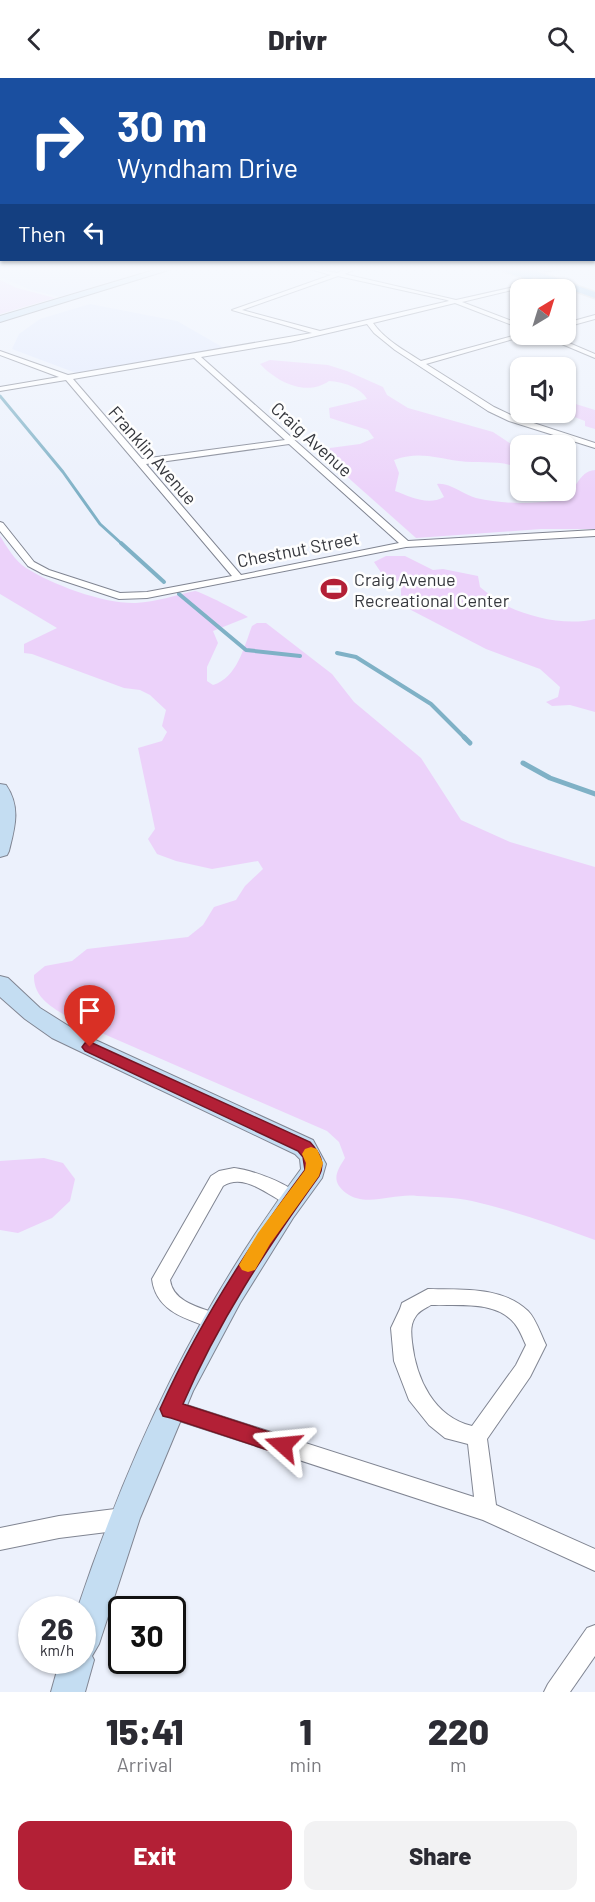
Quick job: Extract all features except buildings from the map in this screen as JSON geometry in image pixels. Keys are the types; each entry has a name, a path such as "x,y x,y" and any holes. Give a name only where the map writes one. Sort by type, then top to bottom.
{"street":[{"path":"0,389 271,343"},
{"path":"390,343 470,397 502,415 595,446"},
{"path":"420,364 494,343"},
{"path":"568,345 595,356"},
{"name":"Franklin Avenue","path":"0,353 68,378 239,578"},
{"name":"Craig Avenue","path":"197,357 406,544"},
{"path":"139,462 291,441"},
{"name":"Chestnut Street","path":"0,525 24,558 41,570 110,595 119,596 159,593 406,544 595,534"},
{"path":"0,789 6,800 7,812 0,851"},
{"path":"0,982 17,1003 36,1018 70,1038 304,1147 311,1154 314,1163 313,1171 264,1238 186,1373 123,1519 96,1601"},
{"path":"214,1321 172,1303 165,1298 160,1289 161,1279 217,1181 231,1174 241,1174 292,1199"},
{"path":"477,1437 452,1431 436,1418 416,1394 404,1361 401,1328 409,1309 428,1297 477,1298 503,1304 522,1318 536,1345 522,1371 477,1437 486,1511"},
{"path":"171,1409 486,1511 595,1560"},
{"path":"0,1539 59,1527 123,1519"},
{"path":"556,1692 595,1636"},
{"path":"68,1692 73,1674"}],"shaded area":[{"path":"15,343 216,343 224,348 76,373 12,349"},
{"path":"270,360 328,365 347,371 383,387 387,395 408,408 493,432 510,443 510,465 427,456 403,457 394,460 399,473 395,491 419,500 432,501 444,497 437,484 442,484 484,500 517,503 576,501 576,484 585,474 595,470 595,529 541,529 416,538 326,458 330,448 360,444 374,438 368,430 330,418 329,408 367,399 364,395 351,386 329,381 311,388 292,385 283,382 260,364"},
{"path":"576,404 595,410 595,429 585,426 585,421 576,418"},
{"path":"0,536 15,558 26,568 50,581 94,597 136,603 195,591 248,617 213,631 218,643 207,667 207,681 213,685 228,676 234,669 252,626 257,623 266,623 332,674 354,702 421,758 461,820 510,842 595,867 595,1240 519,1214 465,1200 408,1196 371,1200 354,1197 341,1189 338,1184 336,1176 345,1158 339,1142 327,1131 74,1021 53,1008 41,997 37,991 34,975 45,966 72,961 87,949 188,937 203,925 214,907 236,900 245,886 263,869 258,861 212,869 157,854 148,839 155,829 138,748 162,741 167,732 162,726 166,710 150,695 140,690 124,688 24,653 24,644 57,628 0,594"},
{"path":"386,556 405,556 433,570 443,569 478,576 480,587 493,597 503,604 528,614 550,620 573,622 595,619 595,712 570,705 552,706 546,702 558,697 560,687 540,669 486,649 411,610 401,595 401,583 382,574 374,562"},
{"path":"44,1158 63,1163 75,1179 70,1201 52,1218 18,1233 0,1230 0,1161"}],"waterway":[{"path":"0,396 63,472 100,524 122,544"},
{"path":"121,543 164,582"},
{"path":"179,594 246,650 300,656"},
{"path":"337,653 356,657 431,704 470,743"},
{"path":"523,763 550,778 595,794"}],"slow traffic":[{"path":"248,1265 264,1238 313,1171 314,1163 311,1154"}],"place":[{"name":"Craig Avenue Recreational Center","path":"334,589"}],"route":[{"path":"90,1047 253,1122 304,1147 311,1154 314,1163 313,1171 264,1238 214,1321 186,1373 171,1409 283,1445"}]}
